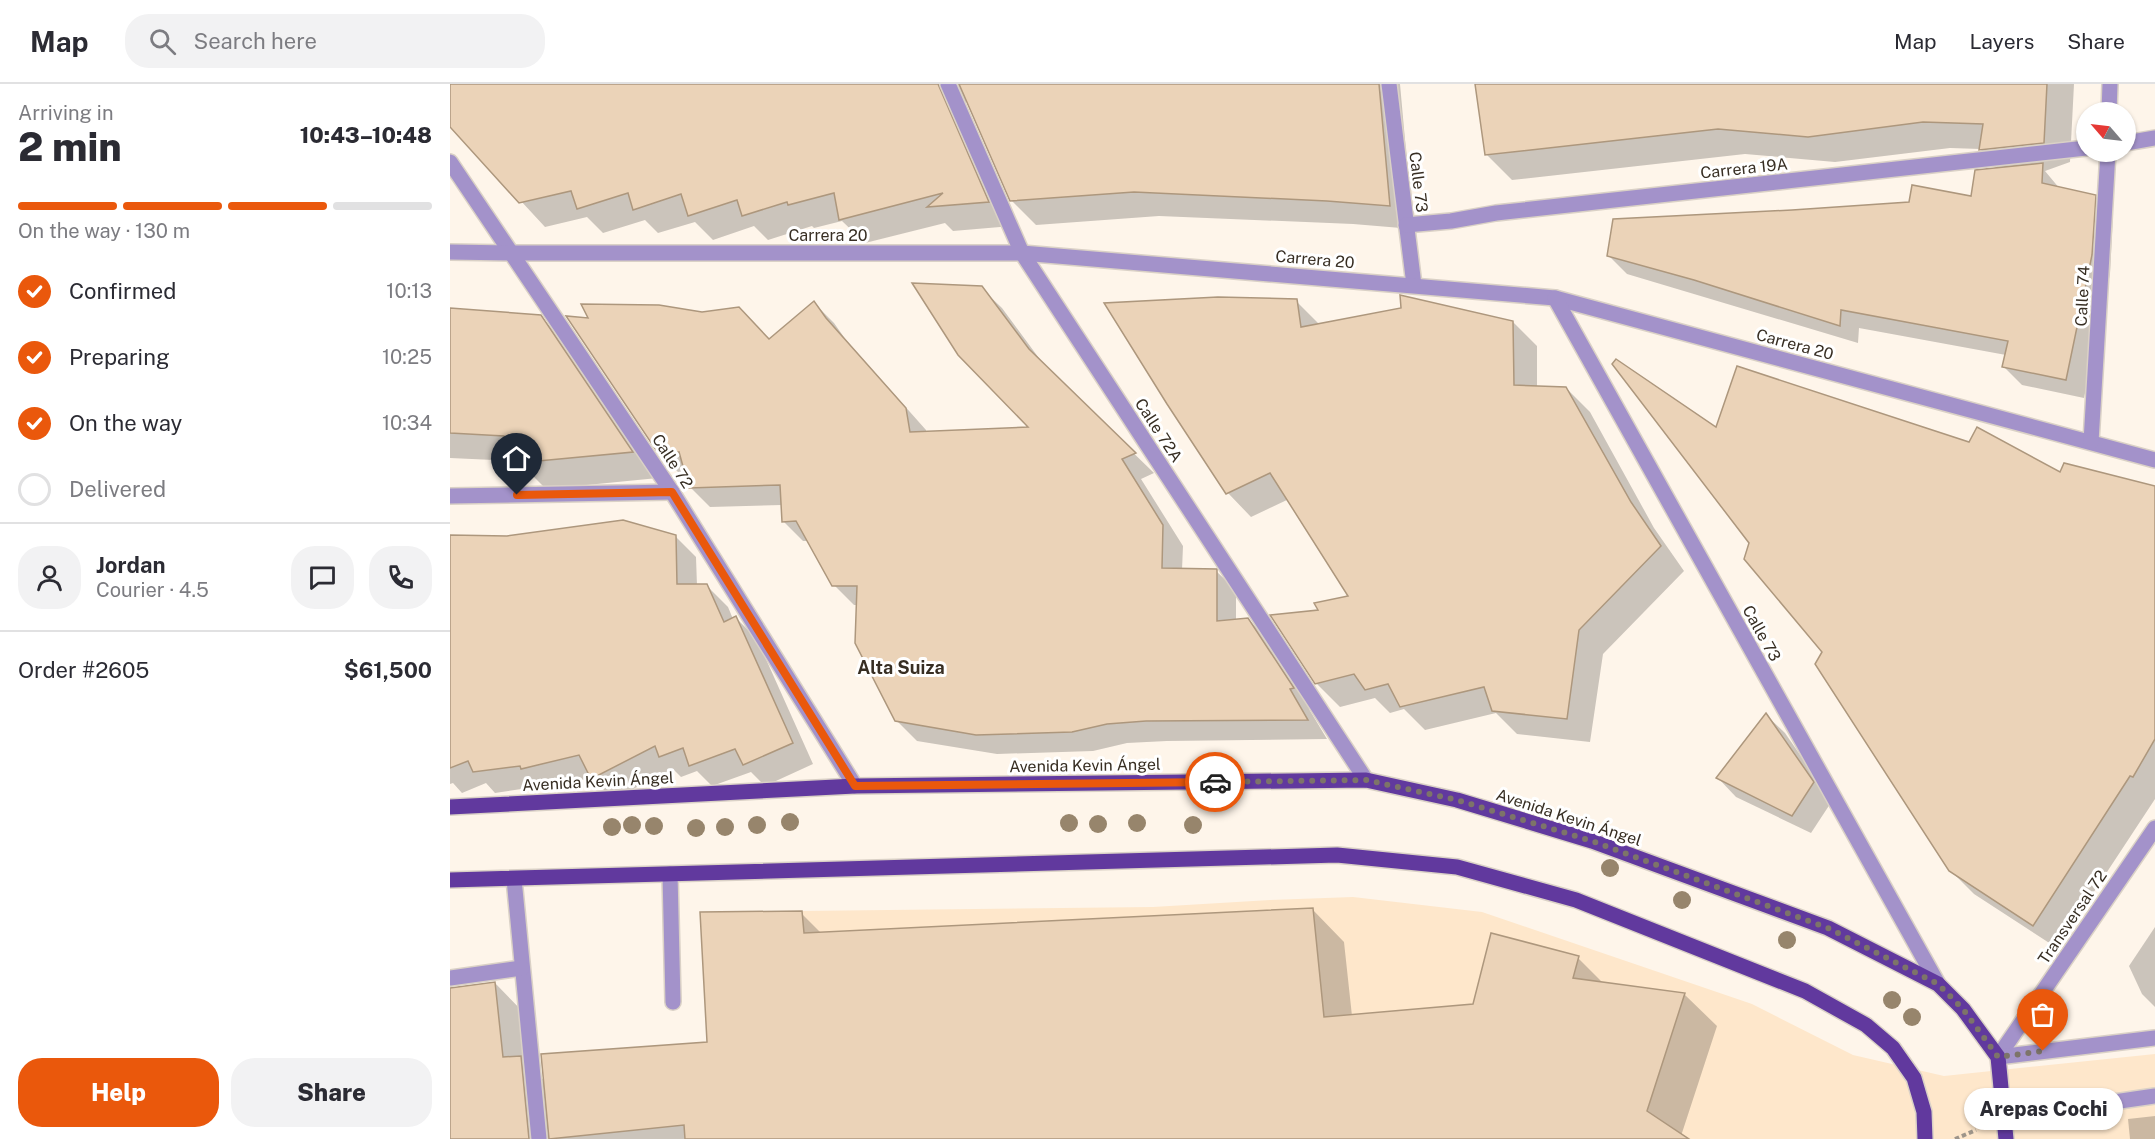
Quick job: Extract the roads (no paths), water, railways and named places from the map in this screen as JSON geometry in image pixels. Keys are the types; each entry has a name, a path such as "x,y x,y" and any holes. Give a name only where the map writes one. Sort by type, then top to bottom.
{"main road":[{"name":"Avenida Kevin Ángel","path":"450,807 855,786 1366,780 1457,800 1592,841 1828,928 1938,984 1963,1009 1998,1057 2006,1139"},
{"path":"450,880 1337,855 1457,867 1576,900 1805,991 1866,1025 1893,1048 1914,1078 1924,1112 1925,1139"}],"street":[{"name":"Calle 72A","path":"948,84 1022,253 1366,780"},
{"name":"Calle 73","path":"1389,84 1414,285"},
{"path":"2109,102 2110,84"},
{"path":"2136,141 2155,138"},
{"name":"Carrera 19A","path":"1406,225 2076,149"},
{"name":"Calle 72","path":"450,162 672,492 855,786"},
{"name":"Calle 74","path":"2091,442 2107,162"},
{"name":"Carrera 20","path":"450,252 1022,253 1555,298 2155,460"},
{"name":"Calle 73","path":"1555,298 1938,984"},
{"path":"450,496 672,492"},
{"name":"Transversal 72","path":"1998,1057 2155,828"},
{"path":"670,874 673,1002"},
{"path":"514,879 539,1139"},
{"path":"450,978 522,969"},
{"path":"1998,1057 2155,1038"},
{"path":"2005,1118 2155,1096"}],"place":[{"name":"Arepas Cochi","path":"2043,1051"}],"district":[{"name":"Alta Suiza","path":"901,668"}]}
